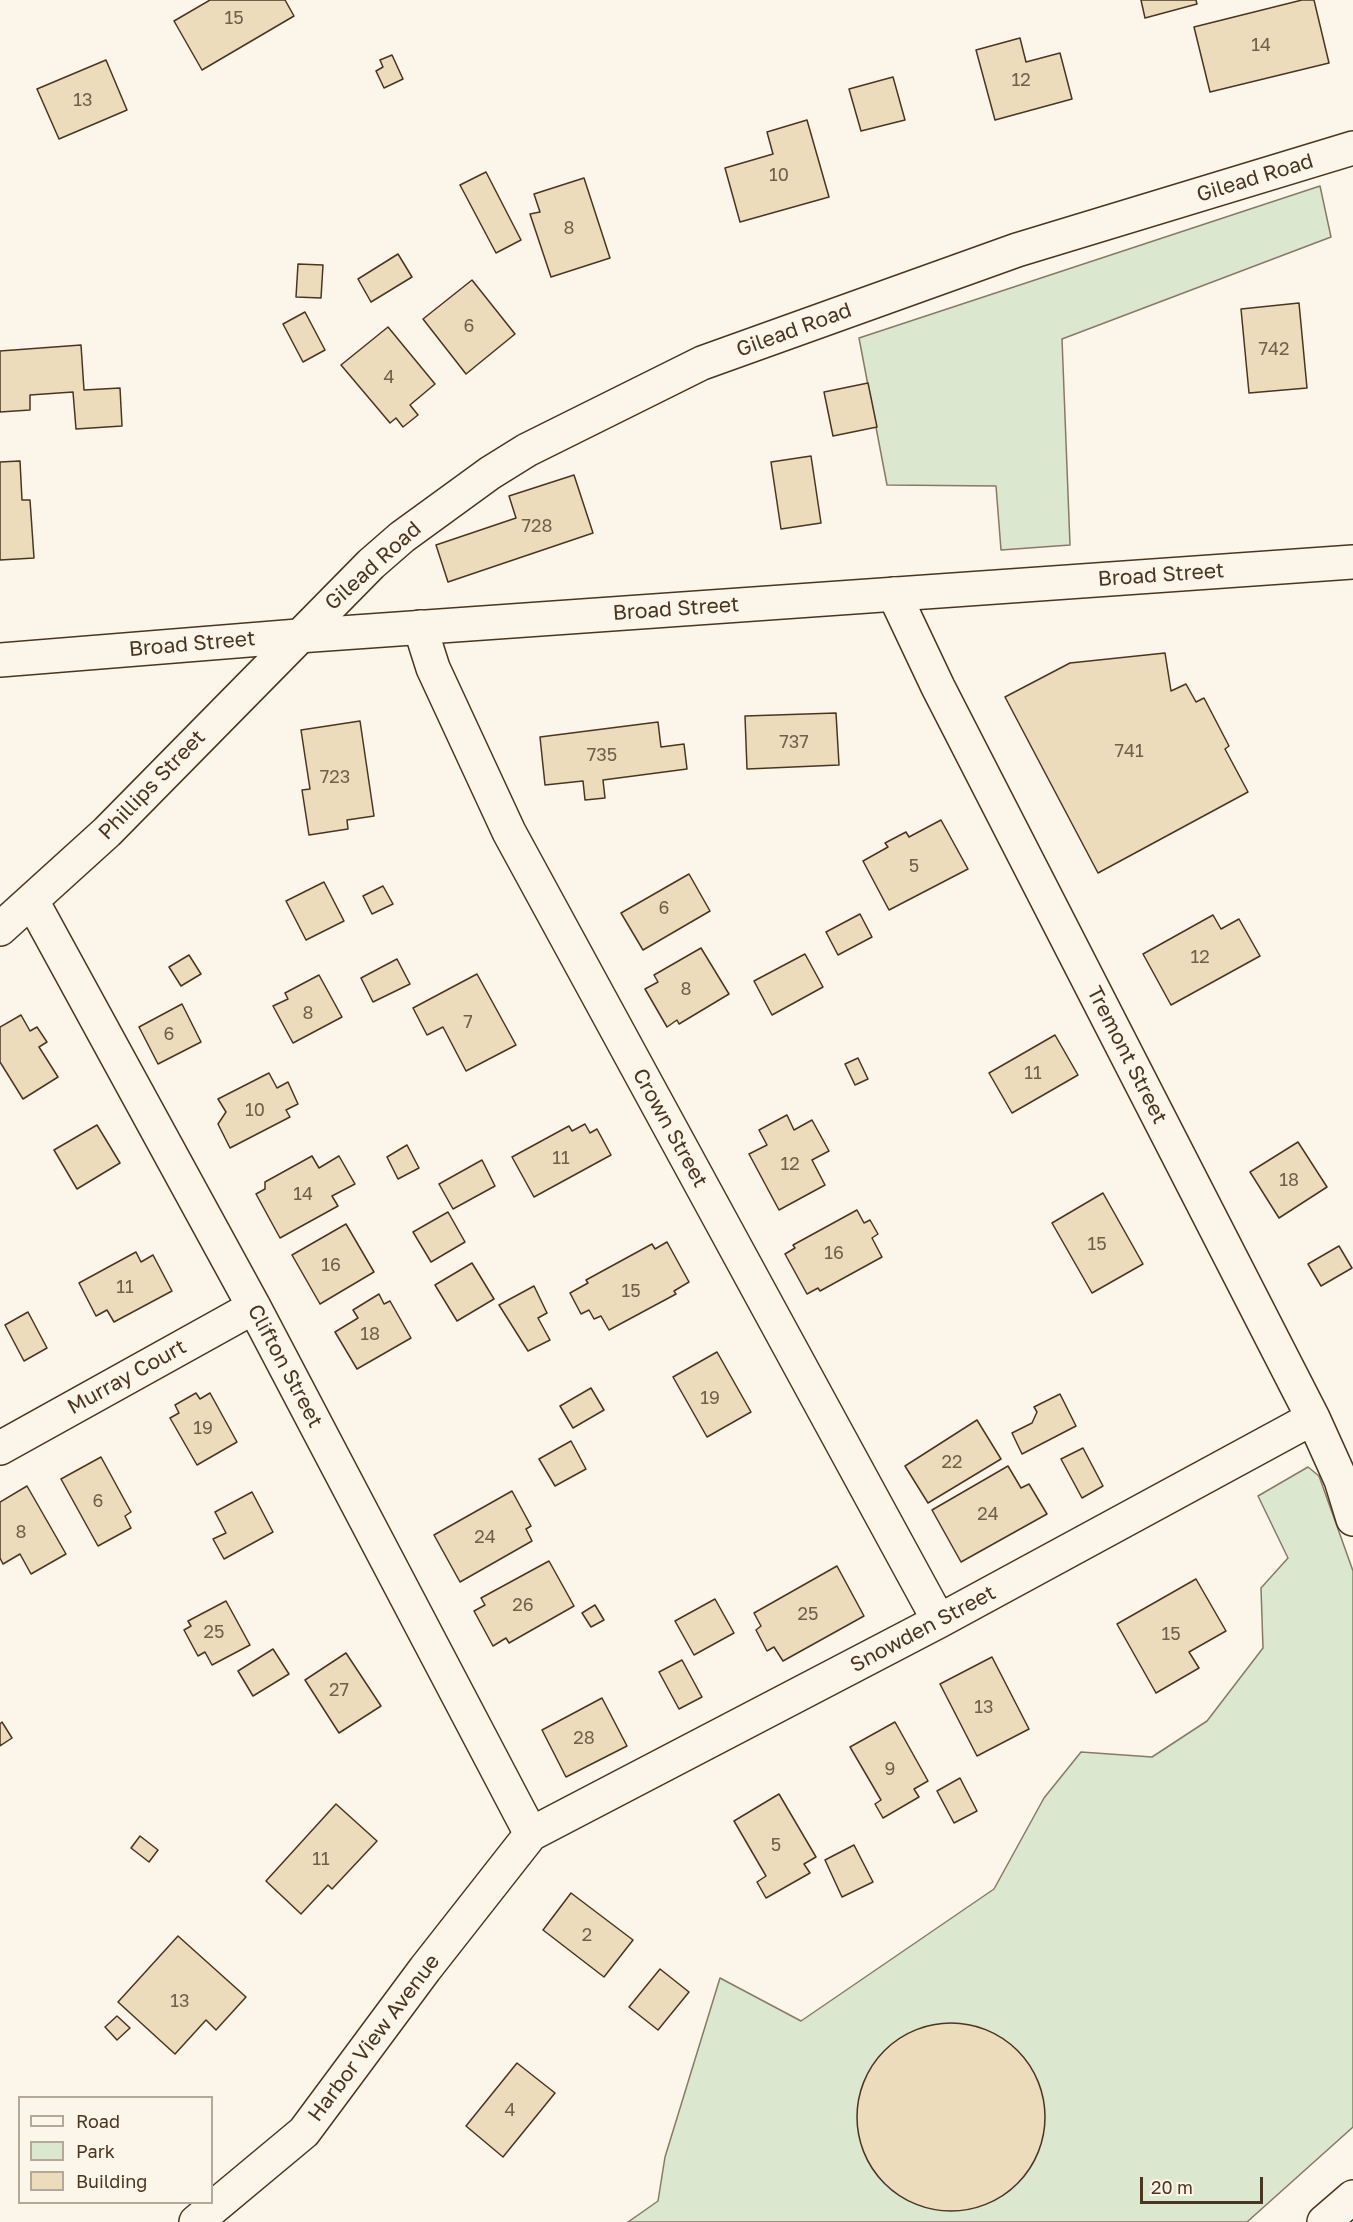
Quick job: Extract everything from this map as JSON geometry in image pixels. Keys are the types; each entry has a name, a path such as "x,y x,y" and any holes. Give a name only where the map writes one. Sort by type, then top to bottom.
{"main road":[{"name":"Gilead Road","path":"298,636 402,537 490,473 527,450 610,406 702,363 1017,250 1353,148"},
{"name":"Broad Street","path":"0,660 420,627 1353,562"},
{"name":"Tremont Street","path":"894,594 944,698 1313,1418 1341,1480 1353,1519"},
{"name":"Crown Street","path":"420,627 434,668 509,832 939,1621"},
{"name":"Phillips Street","path":"0,929 107,832 298,636"},
{"name":"Clifton Street","path":"32,901 254,1307 531,1834"},
{"name":"Murray Court","path":"0,1448 254,1307"},
{"name":"Snowden Street","path":"531,1834 939,1621 1313,1418"},
{"name":"Harbor View Avenue","path":"196,2222 303,2132 425,1969 531,1834"},
{"path":"1324,2222 1353,2197"}],"green space":[{"path":"1320,186 1331,237 1062,339 1070,545 1001,550 996,486 887,485 859,338"},
{"path":"1308,1467 1319,1476 1353,1571 1353,2127 1247,2222 628,2222 658,2201 665,2157 720,1978 801,2021 994,1889 1044,1798 1081,1752 1152,1757 1207,1721 1263,1648 1261,1588 1288,1558 1258,1496"}],"building":[{"path":"210,0 285,0 294,16 202,70 174,21"},
{"path":"1141,0 1196,0 1197,4 1145,18"},
{"path":"1302,0 1314,0 1329,63 1210,92 1194,27"},
{"path":"1020,38 1026,62 1060,53 1072,99 995,120 976,50"},
{"path":"392,55 403,79 384,88 376,71 383,67 380,60"},
{"path":"106,60 127,110 59,139 37,89"},
{"path":"893,77 905,120 861,131 849,89"},
{"path":"807,120 829,197 740,222 725,168 773,154 767,132"},
{"path":"486,172 521,240 496,253 460,185"},
{"path":"584,178 610,258 551,277 530,214 540,212 534,194"},
{"path":"398,254 412,277 371,302 358,279"},
{"path":"298,264 323,265 321,298 296,297"},
{"path":"472,280 515,334 466,374 423,319"},
{"path":"1299,303 1307,388 1249,393 1241,309"},
{"path":"305,312 325,350 303,362 283,324"},
{"path":"388,327 435,384 410,405 418,415 403,427 396,418 390,423 341,365"},
{"path":"81,345 84,390 120,388 122,426 76,429 73,392 30,395 30,410 0,412 0,351"},
{"path":"868,383 877,427 833,436 824,392"},
{"path":"811,456 821,523 781,529 771,462"},
{"path":"20,461 22,500 30,500 34,558 0,560 0,462"},
{"path":"574,475 593,533 448,582 436,545 516,518 509,496"},
{"path":"1165,653 1171,691 1186,684 1196,702 1204,698 1229,746 1225,749 1248,792 1098,873 1005,697 1070,663"},
{"path":"836,713 839,765 747,769 745,716"},
{"path":"360,721 374,816 347,820 348,829 309,835 302,790 310,789 301,730"},
{"path":"658,722 661,747 684,744 687,769 603,780 605,798 585,800 583,781 545,785 540,737"},
{"path":"941,820 968,869 889,910 863,861 888,847 885,843 906,832 909,837"},
{"path":"689,874 710,911 643,950 621,913"},
{"path":"324,882 344,921 306,940 286,901"},
{"path":"383,886 393,904 372,914 363,896"},
{"path":"860,914 872,937 838,955 826,932"},
{"path":"1213,915 1221,929 1239,919 1260,956 1171,1005 1143,954"},
{"path":"701,948 729,994 679,1024 677,1020 667,1027 645,989 658,982 654,975"},
{"path":"805,954 823,987 772,1015 754,981"},
{"path":"189,955 201,974 181,986 169,967"},
{"path":"397,959 410,984 373,1002 361,978"},
{"path":"477,974 516,1045 466,1071 443,1027 427,1035 413,1008"},
{"path":"319,975 342,1017 293,1043 273,1006 288,999 285,993"},
{"path":"182,1004 201,1042 158,1064 139,1027"},
{"path":"21,1015 30,1031 37,1027 47,1042 39,1047 58,1077 23,1099 0,1062 0,1027"},
{"path":"1055,1035 1078,1075 1012,1113 989,1073"},
{"path":"858,1058 868,1079 855,1085 845,1064"},
{"path":"269,1073 277,1088 288,1082 298,1104 286,1110 290,1117 230,1148 218,1124 226,1112 218,1099"},
{"path":"787,1115 794,1130 812,1120 829,1151 812,1160 825,1185 779,1210 749,1154 767,1145 759,1130"},
{"path":"585,1124 590,1133 597,1129 611,1155 534,1197 512,1157 569,1126 572,1131"},
{"path":"97,1125 120,1163 77,1189 54,1150"},
{"path":"1298,1142 1327,1187 1279,1218 1250,1172"},
{"path":"407,1145 419,1168 398,1179 387,1157"},
{"path":"312,1156 319,1168 339,1156 355,1184 332,1196 338,1206 280,1238 256,1194 265,1189 265,1182"},
{"path":"482,1160 495,1186 453,1209 439,1184"},
{"path":"1103,1193 1143,1264 1092,1293 1052,1223"},
{"path":"857,1210 864,1223 870,1220 878,1234 872,1238 882,1257 820,1291 818,1288 807,1294 785,1254 795,1248 793,1245"},
{"path":"448,1212 465,1242 431,1262 413,1232"},
{"path":"346,1224 374,1272 320,1304 292,1255"},
{"path":"667,1242 689,1282 674,1291 676,1294 609,1330 601,1316 594,1319 589,1310 581,1314 570,1293 588,1283 586,1280 652,1244 655,1249"},
{"path":"1339,1246 1352,1268 1321,1286 1308,1264"},
{"path":"136,1252 141,1262 153,1255 172,1291 114,1322 107,1310 96,1316 79,1283"},
{"path":"472,1263 494,1299 457,1321 435,1285"},
{"path":"534,1286 547,1313 538,1318 550,1340 528,1351 499,1305"},
{"path":"379,1294 384,1304 390,1301 411,1338 357,1369 335,1332 358,1318 353,1310"},
{"path":"28,1312 47,1348 24,1361 5,1325"},
{"path":"717,1352 751,1412 707,1437 673,1377"},
{"path":"591,1388 604,1410 573,1428 560,1406"},
{"path":"196,1393 200,1399 210,1393 237,1442 197,1465 170,1418 179,1413 175,1405"},
{"path":"1060,1394 1076,1426 1022,1454 1012,1433 1032,1423 1037,1412 1034,1407"},
{"path":"977,1420 1001,1459 928,1503 905,1466"},
{"path":"571,1441 586,1469 555,1486 539,1459"},
{"path":"1083,1448 1103,1486 1082,1498 1061,1459"},
{"path":"101,1457 131,1512 125,1516 131,1528 98,1546 61,1479"},
{"path":"1008,1466 1021,1488 1029,1484 1047,1514 961,1562 932,1510"},
{"path":"27,1486 66,1554 31,1574 20,1554 3,1564 0,1558 0,1502"},
{"path":"512,1491 531,1526 526,1529 532,1541 460,1582 434,1535"},
{"path":"252,1492 273,1532 224,1559 213,1539 226,1533 215,1512"},
{"path":"549,1561 574,1606 509,1643 506,1638 493,1646 474,1611 485,1605 481,1598"},
{"path":"837,1566 864,1616 783,1661 774,1647 767,1651 756,1630 761,1626 754,1613"},
{"path":"1196,1579 1226,1631 1189,1652 1199,1668 1156,1693 1117,1624"},
{"path":"715,1599 734,1633 694,1655 675,1621"},
{"path":"226,1601 250,1645 212,1665 205,1652 198,1656 184,1630 191,1626 188,1621"},
{"path":"595,1605 604,1620 591,1627 582,1613"},
{"path":"273,1649 289,1674 253,1696 238,1671"},
{"path":"346,1653 381,1706 339,1733 305,1680"},
{"path":"992,1657 1029,1729 977,1756 940,1684"},
{"path":"682,1660 702,1697 679,1709 659,1672"},
{"path":"602,1698 627,1746 566,1777 542,1730"},
{"path":"2,1722 12,1738 0,1746 0,1724"},
{"path":"895,1722 928,1781 914,1789 919,1797 883,1818 875,1804 881,1800 850,1747"},
{"path":"960,1778 977,1811 954,1823 937,1791"},
{"path":"779,1794 816,1857 804,1864 810,1873 766,1898 757,1882 766,1876 734,1821"},
{"path":"336,1804 377,1841 332,1889 328,1885 301,1914 266,1881"},
{"path":"140,1836 158,1850 149,1862 131,1848"},
{"path":"854,1845 873,1882 842,1897 825,1860"},
{"path":"571,1893 633,1940 604,1977 543,1930"},
{"path":"178,1936 246,1997 216,2030 206,2020 175,2054 118,2002"},
{"path":"660,1969 689,1992 658,2030 629,2007"},
{"path":"117,2016 130,2028 117,2040 105,2027"},
{"path":"960,2023 996,2034 1018,2050 1030,2065 1038,2081 1044,2099 1044,2135 1038,2153 1030,2169 1018,2184 1003,2196 987,2204 969,2210 942,2211 906,2200 878,2177 868,2162 858,2135 857,2108 868,2072 891,2044 906,2034 933,2024"},
{"path":"517,2063 555,2093 503,2157 466,2126"}]}
